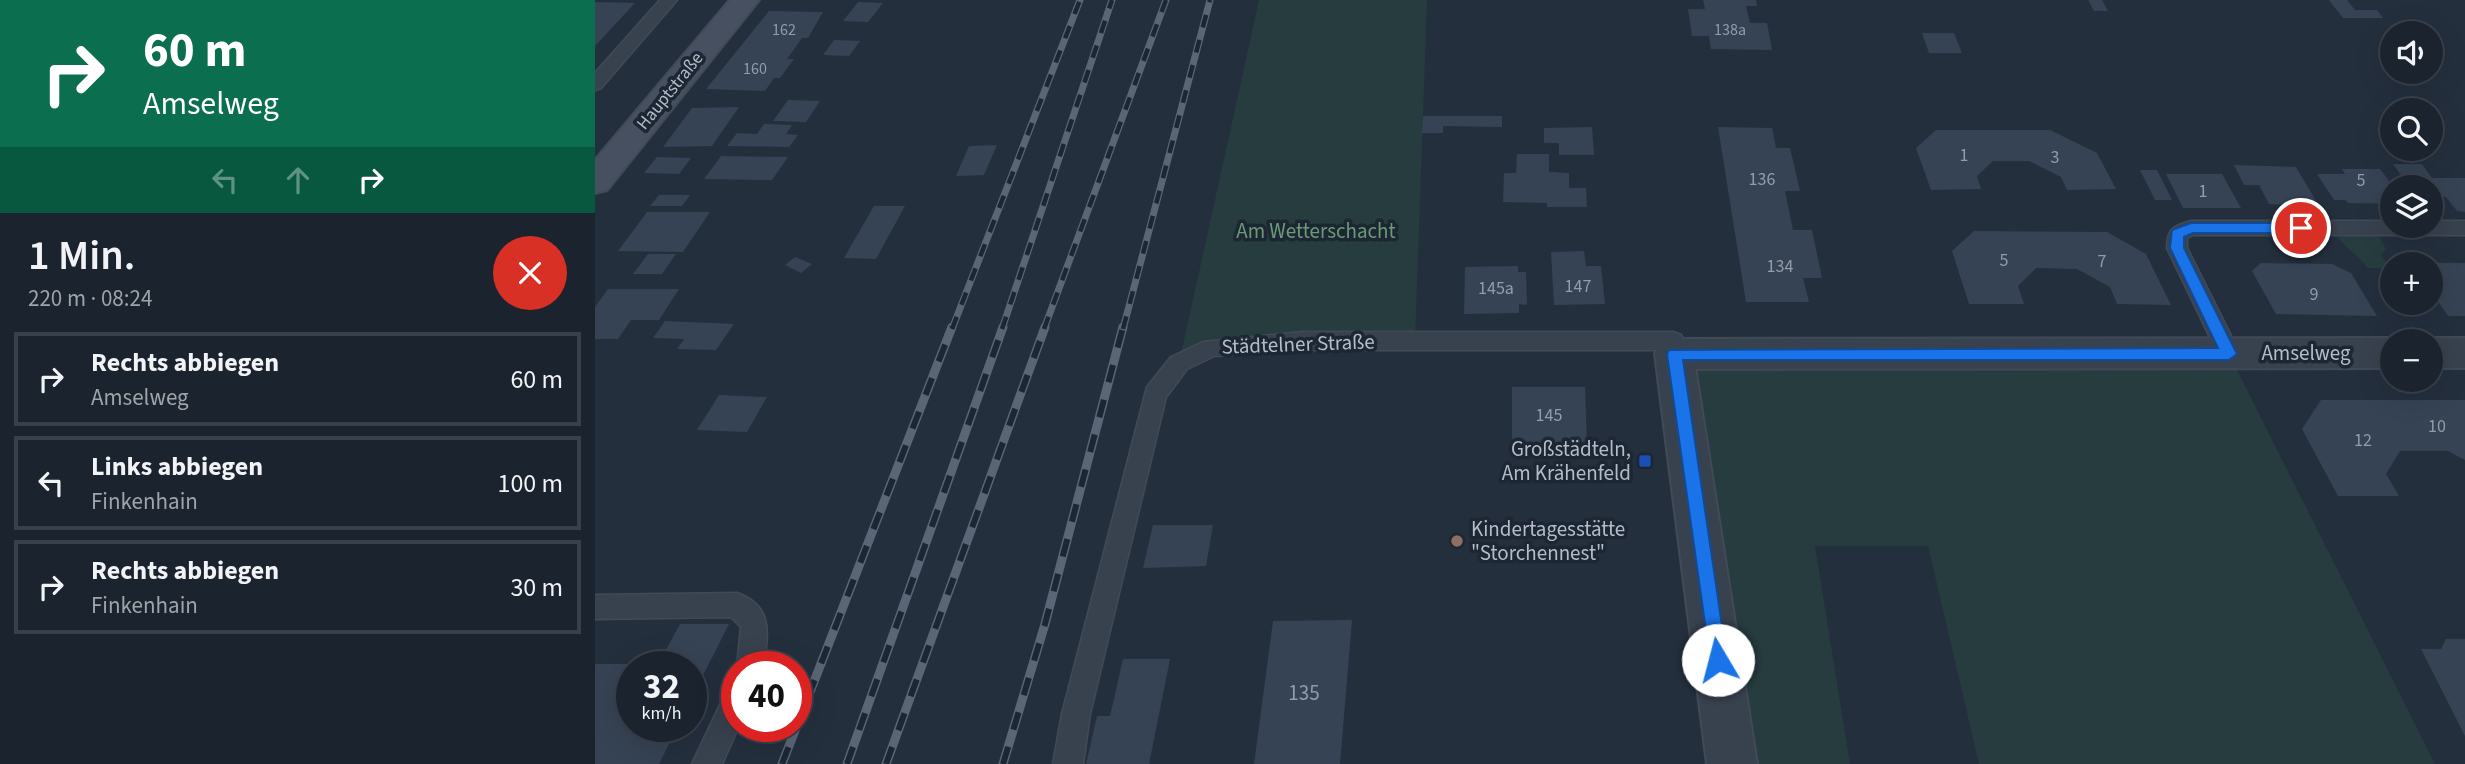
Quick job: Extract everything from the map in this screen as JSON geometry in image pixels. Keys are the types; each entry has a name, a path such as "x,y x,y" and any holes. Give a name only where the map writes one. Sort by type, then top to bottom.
{"main road":[{"name":"Hauptstraße","path":"595,182 745,0"}],"street":[{"name":"Amselweg","path":"1674,347 2229,354 2380,353"},
{"path":"1674,347 1732,764"},
{"path":"2443,353 2465,352"}],"lane":[{"path":"595,85 669,0"},
{"path":"2229,354 2177,248 2177,234 2191,228 2465,228"},
{"name":"Städtelner Straße","path":"1068,764 1076,715 1155,394 1179,363 1211,348 1303,341 1674,347"},
{"path":"595,607 737,605 755,623 752,651"},
{"path":"707,764 721,734"}],"green space":[{"name":"Am Wetterschacht","path":"1259,0 1427,0 1415,341 1211,347 1179,363"},
{"path":"2338,237 2379,237 2386,249 2380,252 2380,268 2367,268"},
{"path":"1674,354 2229,354 2435,764 1979,764 1928,546 1815,546 1850,764 1732,764"}],"building":[{"path":"1703,0 1756,0 1757,6 1746,6 1750,23 1767,23 1772,50 1711,49 1709,36 1692,36 1688,9 1705,9"},
{"path":"2088,0 2102,0 2108,11 2094,11"},
{"path":"2329,0 2347,0 2355,10 2377,10 2383,18 2343,18"},
{"path":"595,2 635,3 595,46"},
{"path":"858,2 883,3 868,22 843,21"},
{"path":"769,11 823,12 808,38 802,38 787,59 794,59 780,78 774,78 765,91 706,89"},
{"path":"1922,33 1954,33 1962,53 1929,53"},
{"path":"834,40 860,41 849,56 823,55"},
{"path":"788,100 820,101 806,122 773,121"},
{"path":"739,107 712,146 663,147 692,108"},
{"path":"1423,116 1502,116 1502,127 1443,126 1443,133 1422,133"},
{"path":"764,124 792,125 786,134 798,135 789,147 727,146 737,133 757,134"},
{"path":"1592,127 1594,155 1559,155 1559,143 1544,143 1544,128"},
{"path":"1718,127 1772,128 1776,148 1790,148 1800,191 1785,191 1793,230 1812,230 1822,278 1803,278 1809,302 1746,302"},
{"path":"1936,130 2050,130 2097,153 2116,189 2067,190 2061,177 2029,161 1993,161 1977,176 1981,189 1931,190 1916,148"},
{"path":"997,145 984,175 956,176 969,146"},
{"path":"1517,154 1549,154 1549,172 1569,173 1569,188 1586,188 1587,207 1547,207 1547,203 1503,202 1504,173 1516,173"},
{"path":"721,156 788,157 772,180 704,179"},
{"path":"657,157 691,158 679,174 644,173"},
{"path":"2393,164 2422,164 2430,175 2401,175"},
{"path":"2234,165 2296,167 2319,206 2269,204 2259,185 2244,185"},
{"path":"2342,169 2380,169 2385,175 2380,175 2380,204 2334,200 2317,174 2345,174"},
{"path":"2140,170 2157,170 2172,200 2155,200"},
{"path":"2166,174 2222,174 2241,208 2183,208"},
{"path":"2443,178 2465,178 2465,212 2457,211 2446,197 2443,197"},
{"path":"659,195 690,195 682,206 650,206"},
{"path":"874,206 905,206 876,259 844,258"},
{"path":"647,212 710,212 683,252 618,251"},
{"path":"1974,231 2107,232 2146,254 2171,305 2117,304 2110,287 2077,269 2036,268 2018,286 2024,304 1969,304 1952,251"},
{"path":"1584,251 1586,266 1601,266 1605,304 1554,305 1551,252"},
{"path":"648,254 676,254 662,274 633,274"},
{"path":"795,257 812,264 801,273 785,265"},
{"path":"2261,263 2332,264 2351,273 2377,316 2276,314 2252,271"},
{"path":"2443,263 2465,263 2465,316 2448,316 2443,309"},
{"path":"1518,266 1518,272 1526,272 1527,305 1519,304 1519,313 1464,314 1465,267"},
{"path":"608,289 679,289 659,320 631,320 618,339 595,339 595,307"},
{"path":"665,321 734,324 716,350 677,349 684,339 653,338"},
{"path":"1512,387 1585,387 1587,444 1512,444"},
{"path":"719,395 767,397 747,432 697,430"},
{"path":"2321,400 2465,400 2465,460 2448,451 2400,451 2386,474 2399,496 2338,496 2302,429"},
{"path":"1153,525 1213,525 1206,566 1143,568"},
{"path":"1352,620 1340,764 1254,764 1273,621"},
{"path":"680,624 729,624 707,667 707,651 665,651"},
{"path":"2446,639 2465,639 2465,736 2421,649 2441,649"},
{"path":"1123,659 1170,659 1149,764 1086,764 1097,716 1110,716"},
{"path":"595,664 616,664 616,742 670,742 659,764 595,764"}],"railway":[{"path":"952,329 1080,0"},
{"path":"1002,329 1112,0"},
{"path":"1044,329 1166,0"},
{"path":"1123,329 1210,0"},
{"path":"782,764 952,327"},
{"path":"847,764 1003,327"},
{"path":"886,764 1045,327"},
{"path":"1003,764 1045,624 1123,327"}],"place":[{"name":"Großstädteln, Am Krähenfeld","path":"1645,461"},
{"name":"Kindertagesstätte \"Storchennest\"","path":"1457,541"}],"route":[{"path":"1718,660 1675,354 2229,354 2177,248 2177,234 2191,228 2301,228"}]}
